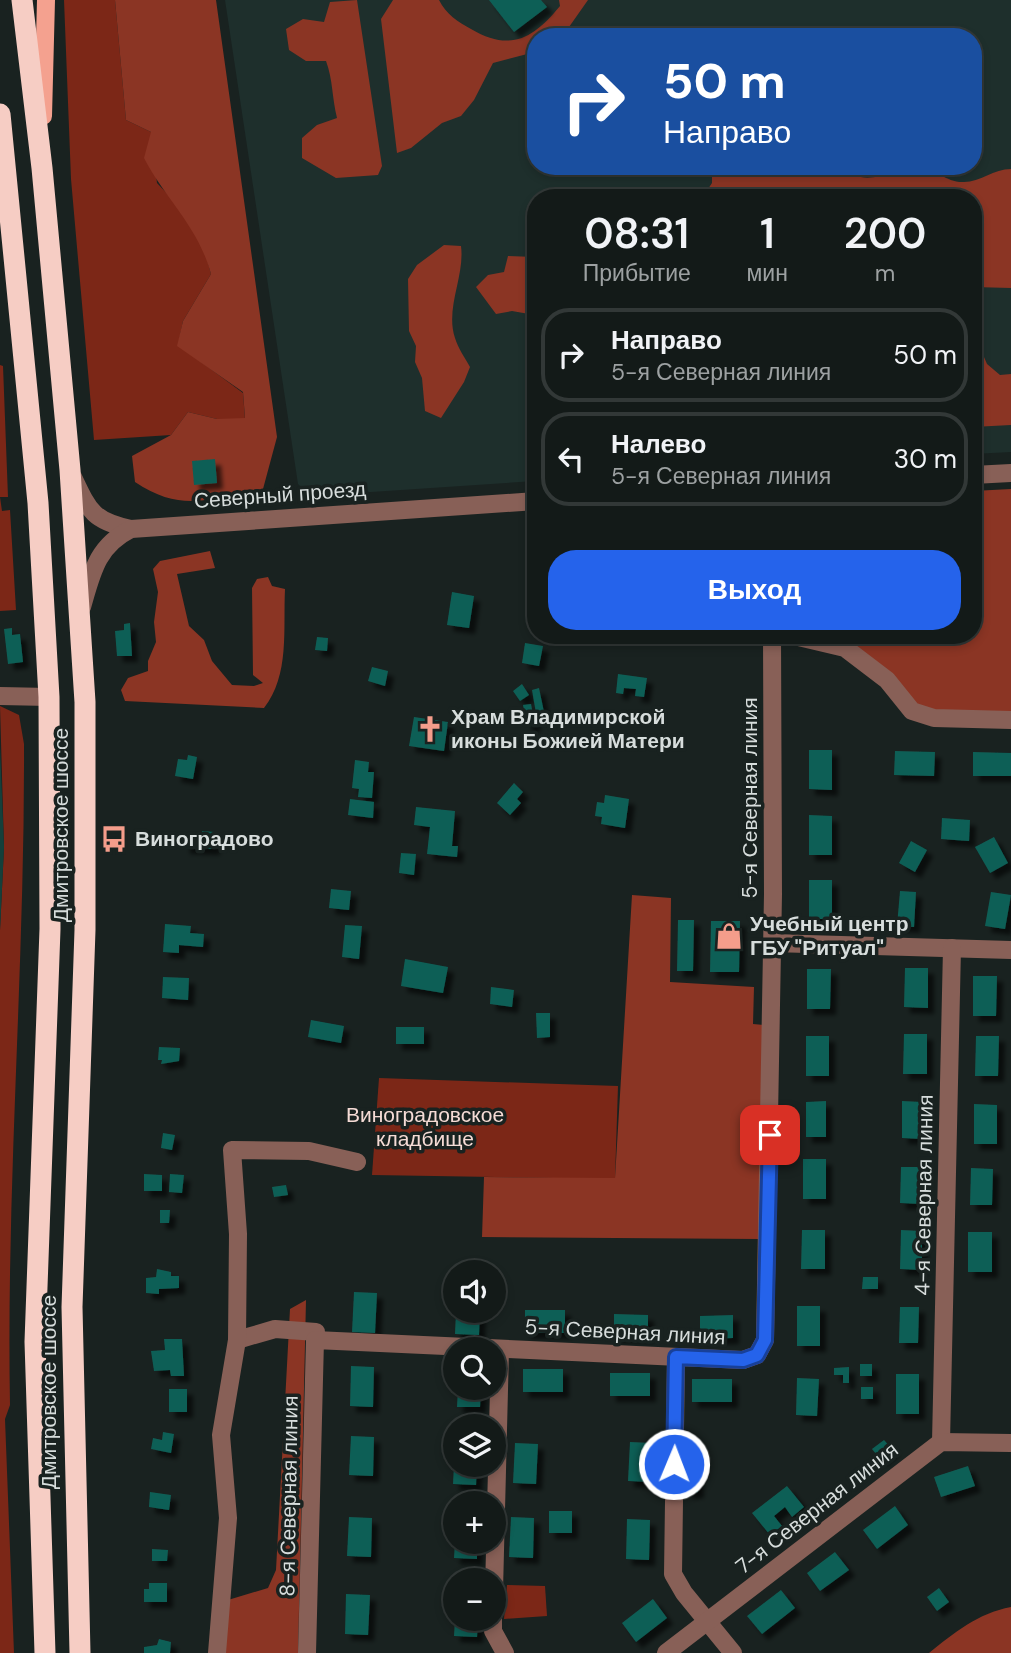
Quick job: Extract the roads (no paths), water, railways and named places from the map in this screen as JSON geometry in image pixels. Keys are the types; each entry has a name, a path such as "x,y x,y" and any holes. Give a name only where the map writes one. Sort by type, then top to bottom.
{"highway":[{"name":"Дмитровское шоссе","path":"22,0 42,168 70,470 85,702 85,930 72,1371 80,1653"},
{"name":"Дмитровское шоссе","path":"0,114 38,503 49,697 50,929 36,1342 45,1653"}],"main road":[{"path":"42,168 46,0"}],"street":[{"path":"70,470 92,514 100,520 131,529"},
{"path":"982,475 1011,473"},
{"name":"Северный проезд","path":"131,529 527,502"},
{"path":"80,614 97,558 114,538 131,529"},
{"name":"5-я Северная линия","path":"506,1349 743,1360 757,1355 765,1340 773,943 772,644"},
{"path":"828,644 845,648 887,680 912,711 934,718 1011,720"},
{"path":"0,696 49,697"},
{"path":"773,943 1011,950"},
{"name":"4-я Северная линия","path":"941,1443 952,948"},
{"path":"217,1653 228,1518 221,1435 237,1340 238,1234 232,1150 309,1151 357,1162"},
{"name":"5-я Северная линия","path":"237,1340 275,1329 316,1336 443,1345"},
{"name":"8-я Северная линия","path":"307,1653 316,1336"},
{"path":"676,1357 673,1574 733,1653"},
{"path":"495,1568 499,1400"},
{"path":"941,1443 1011,1443"},
{"name":"7-я Северная линия","path":"666,1653 941,1443"},
{"path":"492,1631 505,1653"}],"water":[{"path":"0,745 4,847 0,930"}],"place":[{"name":"Храм Владимирской иконы Божией Матери","path":"430,729"},
{"name":"Виноградово","path":"114,839"},
{"name":"Учебный центр ГБУ \"Ритуал\"","path":"729,936"}],"park label":[{"name":"Виноградовское кладбище","path":"425,1127"}]}
